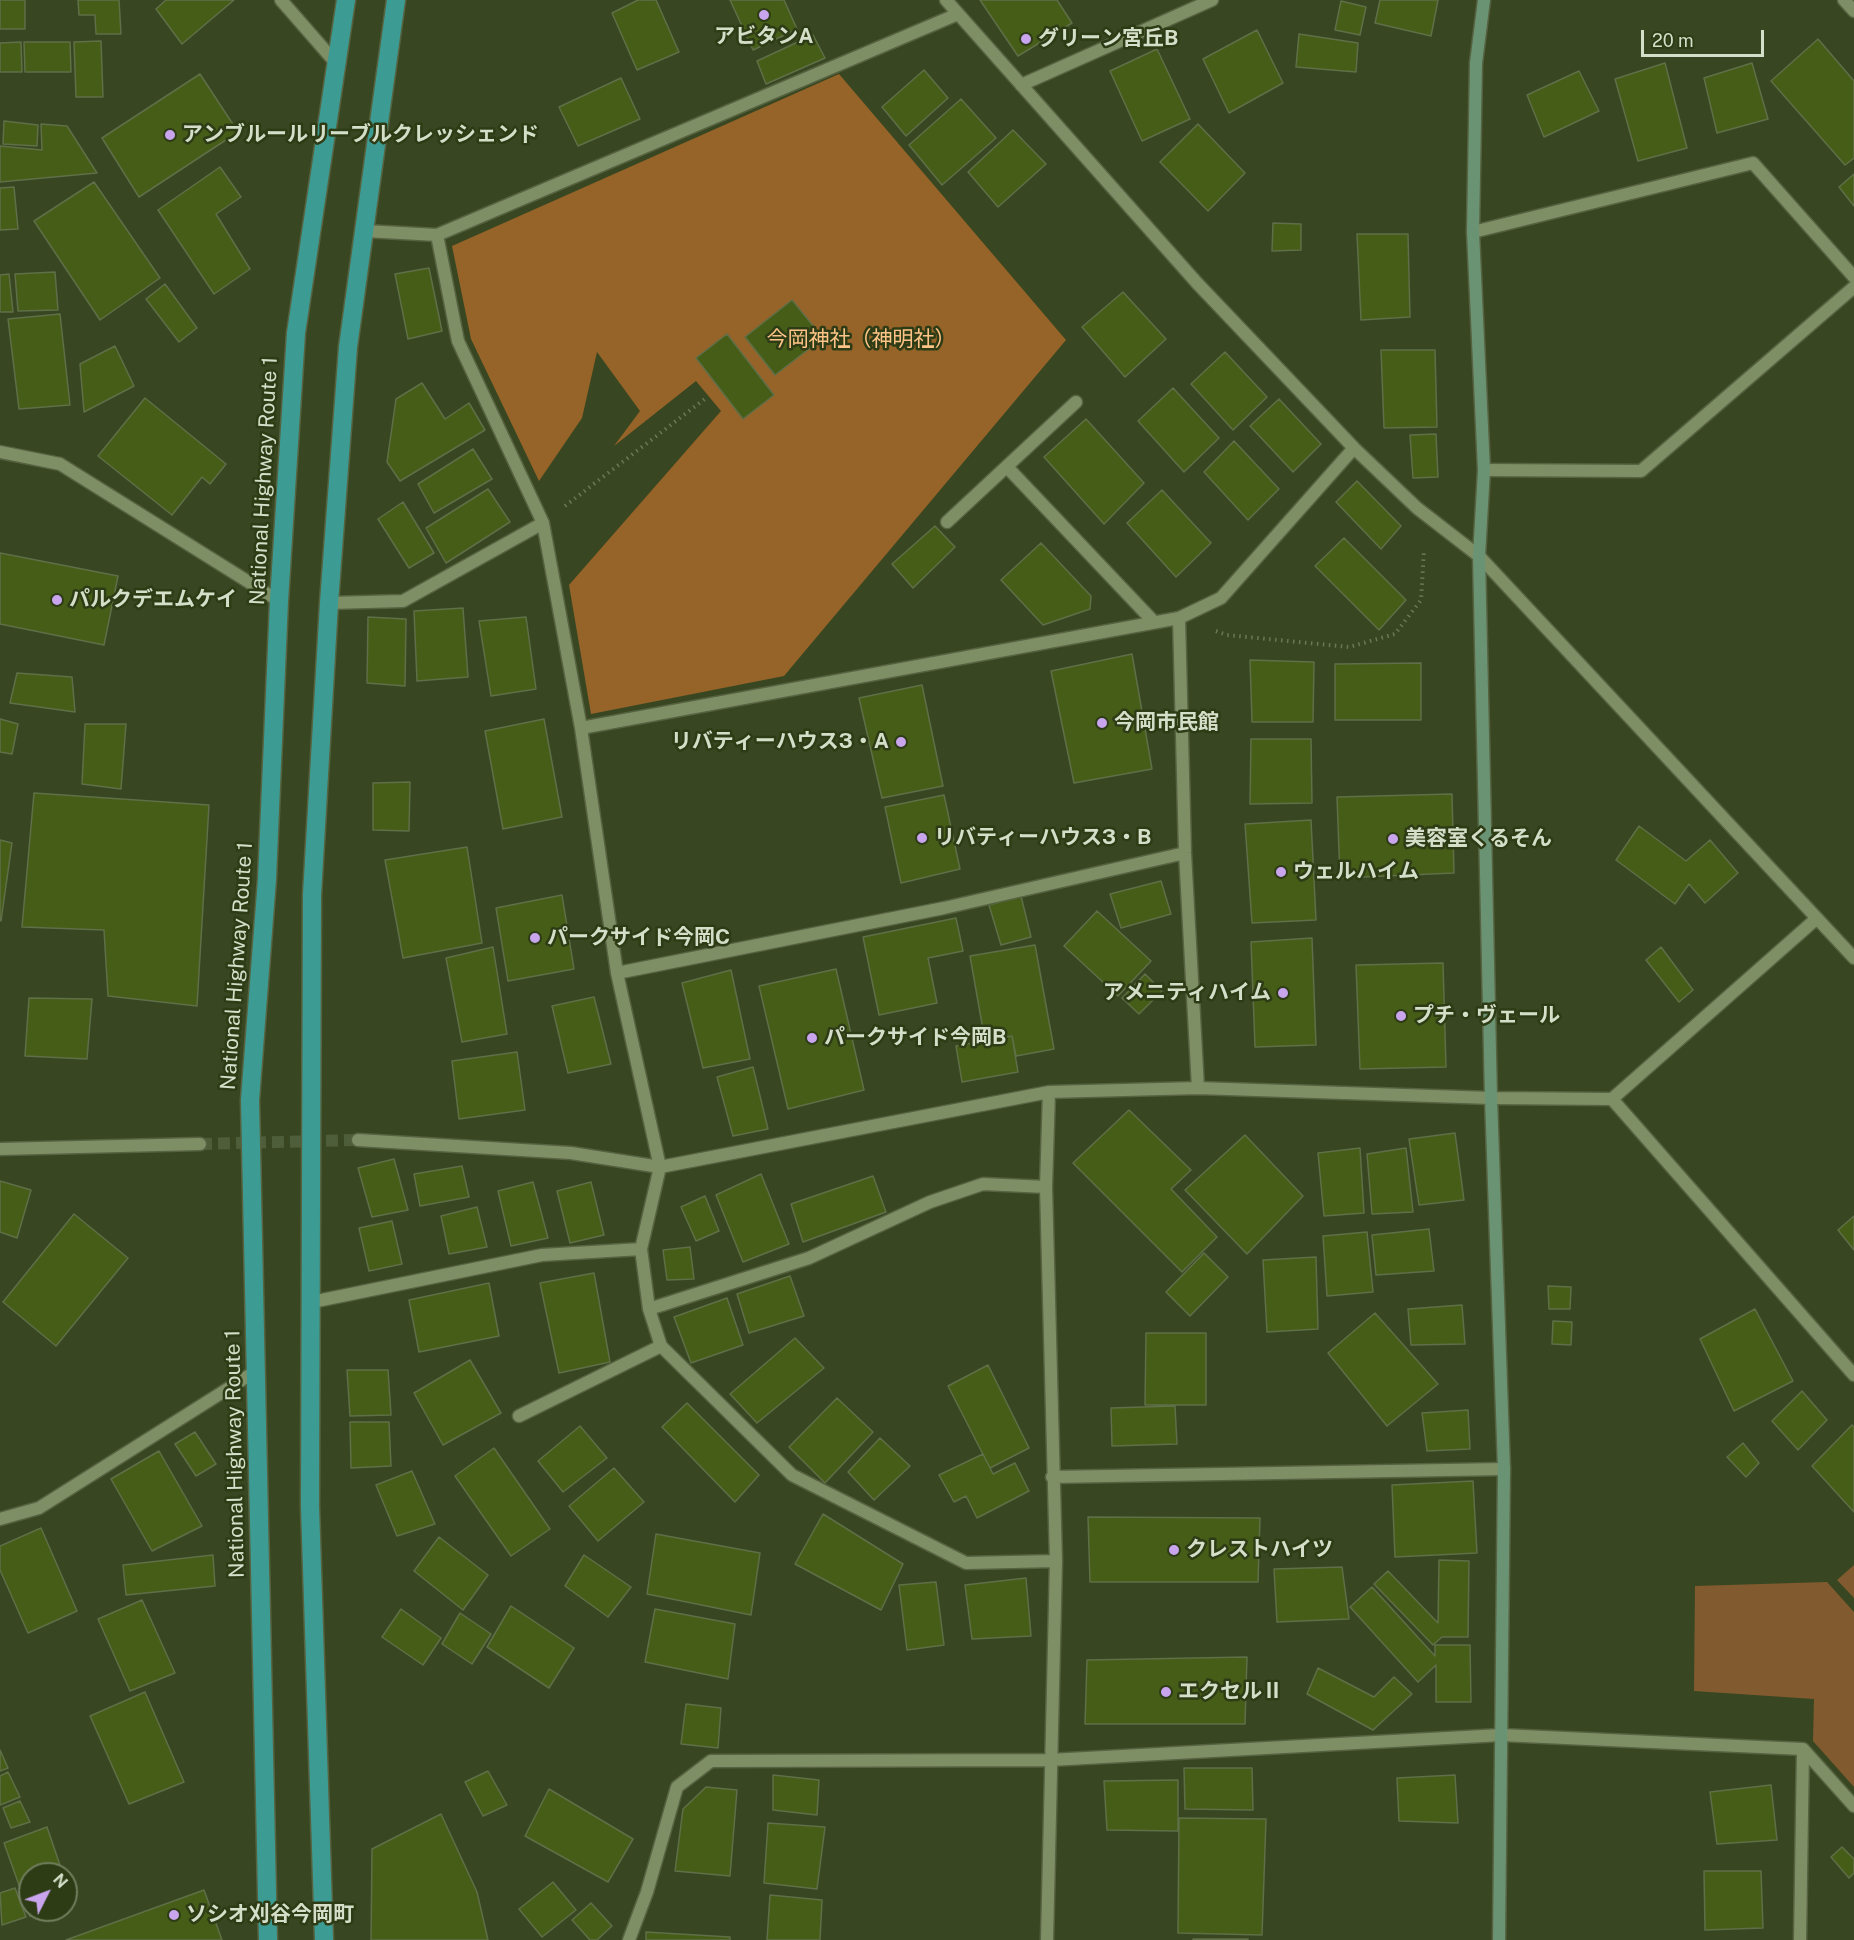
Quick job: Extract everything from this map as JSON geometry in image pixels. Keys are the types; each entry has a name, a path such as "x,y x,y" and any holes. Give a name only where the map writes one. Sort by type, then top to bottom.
{"highway":[{"name":"National Highway Route 1","path":"268,1940 250,1100 267,879 279,601 296,333 346,0"},
{"path":"324,1940 310,1506 312,895 329,603 348,347 396,0"}],"street":[{"path":"281,0 336,63"},
{"path":"946,0 1197,283 1354,448 1417,507 1479,556 1854,958"},
{"path":"1021,85 1212,0"},
{"path":"1484,0 1476,63 1473,232 1484,470 1479,556 1491,1098 1504,1469 1499,1940"},
{"path":"1844,0 1854,11"},
{"path":"365,231 437,234 958,14"},
{"path":"1473,232 1753,163 1854,277"},
{"path":"437,234 458,341 543,523 581,728 617,973 660,1167 640,1249 649,1309 661,1346 792,1475 966,1563 1056,1562"},
{"path":"1484,470 1641,471 1854,287"},
{"path":"947,522 1008,468 1076,402"},
{"path":"581,728 1179,618 1221,598 1354,448"},
{"path":"0,452 60,464 279,601"},
{"path":"1008,468 1153,621"},
{"path":"329,603 403,601 543,523"},
{"path":"1179,618 1185,853 1198,1089"},
{"path":"617,973 944,908 1185,853"},
{"path":"357,1140 571,1153 660,1167 1049,1092 1198,1089 1612,1100 1816,918"},
{"path":"1047,1940 1056,1562 1046,1187 1049,1092"},
{"path":"1612,1100 1854,1375"},
{"path":"0,1149 200,1144"},
{"path":"649,1309 809,1258 930,1202 983,1184 1046,1187"},
{"path":"312,1302 542,1255 640,1249"},
{"path":"519,1416 661,1346"},
{"path":"0,1519 39,1508 256,1371"},
{"path":"1052,1477 1504,1469"},
{"path":"629,1940 647,1892 677,1787 711,1761 1050,1761 1501,1735 1803,1749 1854,1806"},
{"path":"1800,1940 1803,1749"}],"path":[{"path":"543,523 706,398"},
{"path":"1179,618 1227,634 1349,647 1395,633 1421,600 1425,555 1417,507"}],"shaded area":[{"path":"1854,1565 1854,1598 1837,1580"},
{"path":"1827,1582 1854,1612 1854,1787 1813,1741 1814,1699 1694,1691 1695,1586"}],"green space":[{"name":"今岡神社（神明社）","path":"839,74 1066,340 784,676 591,714 569,585 721,411 696,381 614,446 640,411 597,352 582,418 539,481 471,339 452,246"}],"building":[{"path":"0,0 25,0 25,29 0,29"},
{"path":"78,0 119,0 121,34 96,34 95,15 79,15"},
{"path":"166,0 234,0 182,44 156,9"},
{"path":"638,0 656,0 679,52 637,70 612,13"},
{"name":"アビタンA","path":"730,0 784,0 797,29 753,50"},
{"name":"グリーン宮丘B","path":"980,0 1057,0 1072,23 1018,56"},
{"path":"1380,0 1438,0 1431,36 1375,23"},
{"path":"1341,1 1366,7 1360,35 1335,30"},
{"path":"1257,30 1283,83 1229,113 1203,59"},
{"path":"1299,34 1358,43 1356,72 1296,67"},
{"path":"813,35 825,58 766,84 757,61"},
{"path":"1818,39 1854,81 1854,158 1845,165 1771,81"},
{"path":"101,41 103,97 76,97 74,42"},
{"path":"21,42 22,72 0,72 0,43"},
{"path":"24,42 70,42 71,72 25,72"},
{"path":"1157,49 1190,119 1142,141 1110,71"},
{"path":"1665,63 1687,148 1638,161 1615,79"},
{"path":"1752,63 1768,119 1717,133 1704,78"},
{"path":"924,70 948,98 906,136 882,107"},
{"path":"1579,71 1599,111 1544,137 1527,95"},
{"name":"アンブルールリーブルクレッシェンド","path":"200,74 238,132 139,197 102,138"},
{"path":"621,78 640,119 578,146 559,107"},
{"path":"961,99 996,138 942,185 909,145"},
{"path":"4,121 38,125 37,146 3,144"},
{"path":"41,124 67,126 97,173 0,182 0,146 42,150"},
{"path":"1198,124 1245,173 1208,211 1160,162"},
{"path":"1013,130 1046,164 998,207 968,172"},
{"path":"220,167 241,197 216,214 250,269 214,294 158,210"},
{"path":"1854,174 1854,206 1839,187"},
{"path":"94,182 160,278 100,320 34,221"},
{"path":"14,187 18,229 0,230 0,188"},
{"path":"1273,223 1301,224 1301,250 1272,251"},
{"path":"1357,234 1408,234 1410,317 1361,320"},
{"path":"429,268 442,331 408,339 395,274"},
{"path":"55,272 58,310 18,311 15,274"},
{"path":"9,274 13,312 0,312 0,275"},
{"path":"165,284 197,328 179,342 146,299"},
{"path":"1123,292 1166,339 1125,377 1082,327"},
{"path":"792,300 823,338 775,375 745,337"},
{"path":"60,314 70,405 19,409 8,319"},
{"path":"727,334 774,395 743,419 696,358"},
{"path":"115,346 134,386 84,412 80,364"},
{"path":"1381,350 1435,350 1437,427 1384,428"},
{"path":"1225,352 1267,397 1233,430 1191,384"},
{"path":"422,383 445,419 469,403 485,430 400,481 387,462 396,399"},
{"path":"1173,388 1219,438 1184,472 1138,421"},
{"path":"145,398 226,464 210,484 202,477 172,515 98,456"},
{"path":"1279,399 1321,444 1293,472 1250,426"},
{"path":"1086,419 1144,483 1104,524 1044,457"},
{"path":"1436,434 1438,477 1413,478 1410,435"},
{"path":"1234,441 1279,489 1248,520 1204,472"},
{"path":"473,449 492,479 434,513 418,484"},
{"path":"1357,481 1401,526 1381,549 1336,502"},
{"path":"488,489 510,522 446,563 426,528"},
{"path":"1162,490 1211,543 1176,577 1127,523"},
{"path":"403,502 434,553 409,568 378,519"},
{"path":"935,526 955,547 913,588 892,564"},
{"path":"1344,538 1406,600 1379,630 1315,566"},
{"path":"1041,543 1091,596 1090,609 1043,625 1001,580"},
{"name":"パルクデエムケイ","path":"0,553 118,576 104,645 0,624"},
{"path":"463,608 468,677 417,681 414,611"},
{"path":"368,617 406,619 405,686 367,683"},
{"path":"526,617 536,689 491,696 479,621"},
{"path":"1132,654 1152,769 1074,783 1051,671"},
{"path":"1250,660 1314,662 1313,722 1252,722"},
{"path":"1421,663 1421,720 1335,720 1335,664"},
{"path":"17,673 72,677 75,712 10,703"},
{"name":"リバティーハウス3・A","path":"922,685 943,786 882,798 859,698"},
{"path":"0,719 18,724 12,754 0,752"},
{"path":"544,719 562,817 503,829 485,731"},
{"path":"85,724 126,724 121,789 82,784"},
{"path":"1251,739 1311,739 1312,803 1250,804"},
{"path":"410,782 409,831 373,830 373,783"},
{"path":"34,793 209,805 197,1006 108,996 104,930 22,927"},
{"path":"1452,794 1454,873 1340,878 1337,797"},
{"name":"リバティーハウス3・B","path":"944,795 960,869 901,883 885,807"},
{"name":"ウェルハイム","path":"1311,820 1316,920 1252,923 1245,824"},
{"path":"1639,826 1686,861 1710,840 1738,873 1705,903 1689,884 1675,904 1616,860"},
{"path":"0,840 12,843 1,921 0,920"},
{"path":"467,847 482,943 403,958 385,860"},
{"path":"1161,881 1171,914 1121,928 1110,894"},
{"name":"パークサイド今岡C","path":"562,895 574,969 508,981 496,908"},
{"path":"1021,896 1031,937 1001,945 989,905"},
{"path":"1097,911 1151,961 1118,996 1064,946"},
{"path":"956,918 963,951 928,958 937,1003 879,1015 863,937"},
{"name":"アメニティハイム","path":"1312,938 1316,1045 1255,1047 1251,942"},
{"path":"1035,945 1054,1049 1016,1056 1012,1036 985,1041 970,956"},
{"path":"493,947 507,1034 462,1042 446,958"},
{"path":"1661,947 1693,990 1679,1002 1646,960"},
{"name":"プチ・ヴェール","path":"1443,963 1446,1067 1360,1069 1356,965"},
{"name":"パークサイド今岡B","path":"836,969 864,1090 788,1109 759,986"},
{"path":"731,970 750,1059 703,1068 682,983"},
{"path":"1145,974 1162,991 1139,1014 1122,998"},
{"path":"594,997 611,1064 568,1073 552,1006"},
{"path":"29,998 92,999 87,1059 25,1056"},
{"path":"1012,1036 1018,1072 962,1082 956,1046"},
{"path":"517,1052 525,1110 459,1119 452,1061"},
{"path":"753,1067 768,1129 733,1136 717,1077"},
{"path":"1129,1110 1191,1170 1171,1189 1217,1237 1182,1272 1073,1163"},
{"path":"1455,1133 1464,1200 1419,1205 1409,1139"},
{"path":"1245,1135 1303,1196 1247,1254 1185,1190"},
{"path":"1360,1148 1364,1213 1324,1216 1318,1153"},
{"path":"1406,1148 1413,1212 1372,1214 1367,1154"},
{"path":"394,1159 408,1210 372,1217 358,1168"},
{"path":"462,1166 469,1197 420,1206 414,1174"},
{"path":"761,1174 789,1244 743,1262 716,1195"},
{"path":"873,1176 886,1212 803,1242 791,1204"},
{"path":"0,1181 31,1190 17,1238 0,1232"},
{"path":"533,1182 548,1238 511,1246 498,1191"},
{"path":"591,1182 604,1235 570,1243 557,1191"},
{"path":"705,1196 719,1231 696,1241 681,1207"},
{"path":"477,1207 487,1247 449,1254 441,1216"},
{"path":"74,1214 128,1258 56,1346 3,1302"},
{"path":"1854,1216 1854,1250 1838,1230"},
{"path":"392,1221 402,1264 369,1271 359,1228"},
{"path":"1429,1229 1434,1271 1376,1275 1372,1235"},
{"path":"1367,1232 1373,1292 1327,1296 1323,1236"},
{"path":"690,1247 694,1279 667,1280 663,1250"},
{"path":"1204,1253 1228,1277 1190,1316 1166,1292"},
{"path":"1316,1257 1318,1329 1267,1332 1263,1260"},
{"path":"594,1273 610,1362 559,1373 540,1283"},
{"path":"790,1276 804,1316 749,1333 737,1294"},
{"path":"489,1283 499,1336 419,1352 409,1300"},
{"path":"1548,1286 1571,1287 1570,1309 1549,1309"},
{"path":"727,1298 743,1345 691,1363 674,1317"},
{"path":"1462,1305 1465,1344 1411,1345 1408,1309"},
{"path":"1755,1309 1793,1381 1734,1411 1700,1339"},
{"path":"1375,1313 1438,1384 1387,1426 1328,1353"},
{"path":"1553,1321 1572,1322 1571,1345 1552,1344"},
{"path":"1146,1333 1206,1333 1206,1405 1145,1405"},
{"path":"795,1338 824,1368 757,1423 730,1394"},
{"path":"470,1360 501,1413 443,1445 414,1393"},
{"path":"988,1365 1029,1448 990,1468 948,1386"},
{"path":"347,1370 388,1370 391,1415 350,1416"},
{"path":"1802,1391 1827,1420 1798,1450 1772,1421"},
{"path":"837,1398 873,1432 825,1483 789,1447"},
{"path":"687,1403 759,1475 735,1502 662,1427"},
{"path":"1175,1406 1177,1444 1112,1446 1111,1408"},
{"path":"1468,1410 1470,1449 1427,1451 1422,1413"},
{"path":"350,1422 389,1422 391,1466 351,1468"},
{"path":"1852,1425 1854,1427 1854,1512 1812,1466"},
{"path":"580,1426 607,1458 563,1492 538,1461"},
{"path":"195,1432 216,1464 196,1476 175,1444"},
{"path":"880,1438 910,1466 874,1500 848,1472"},
{"path":"1743,1443 1759,1463 1746,1477 1727,1457"},
{"path":"494,1448 550,1529 511,1556 455,1476"},
{"path":"159,1451 202,1526 152,1551 111,1479"},
{"path":"983,1454 993,1474 1015,1463 1029,1491 977,1518 966,1496 954,1502 939,1475"},
{"path":"614,1468 644,1502 598,1541 569,1506"},
{"path":"412,1471 435,1524 397,1536 376,1485"},
{"path":"1473,1481 1477,1553 1395,1557 1392,1485"},
{"path":"823,1514 903,1564 881,1610 795,1564"},
{"name":"クレストハイツ","path":"1088,1517 1260,1518 1258,1582 1090,1582"},
{"path":"41,1528 77,1611 28,1633 0,1570 0,1546"},
{"path":"656,1534 760,1553 751,1615 647,1594"},
{"path":"439,1537 488,1575 463,1610 414,1571"},
{"path":"213,1555 215,1586 126,1595 123,1565"},
{"path":"584,1555 631,1587 608,1617 565,1586"},
{"path":"1439,1560 1469,1561 1468,1637 1442,1637 1433,1645 1374,1584 1388,1571 1438,1623"},
{"path":"1342,1567 1349,1619 1277,1622 1274,1569"},
{"path":"1026,1578 1031,1636 972,1639 965,1585"},
{"path":"936,1582 944,1645 907,1650 899,1585"},
{"path":"1372,1587 1435,1656 1435,1645 1470,1645 1471,1702 1436,1702 1436,1665 1418,1682 1350,1607"},
{"path":"142,1600 175,1673 130,1691 98,1619"},
{"path":"511,1606 574,1648 549,1688 487,1647"},
{"path":"401,1609 441,1638 423,1665 382,1637"},
{"path":"655,1609 735,1624 728,1679 645,1662"},
{"path":"460,1613 491,1634 472,1664 442,1644"},
{"name":"エクセルⅡ","path":"1247,1657 1245,1724 1085,1724 1087,1660"},
{"path":"1318,1668 1374,1697 1394,1677 1412,1694 1373,1730 1307,1694"},
{"path":"145,1692 184,1782 129,1804 90,1716"},
{"path":"686,1704 721,1708 718,1748 681,1744"},
{"path":"0,1750 8,1768 0,1771"},
{"path":"1184,1768 1252,1768 1253,1810 1185,1809"},
{"path":"488,1771 507,1805 483,1816 465,1782"},
{"path":"8,1772 20,1797 0,1805 0,1776"},
{"path":"773,1775 819,1780 817,1815 773,1810"},
{"path":"1455,1775 1458,1823 1399,1821 1397,1778"},
{"path":"1178,1780 1178,1831 1107,1830 1104,1781"},
{"path":"1771,1785 1777,1840 1717,1844 1710,1792"},
{"path":"706,1787 737,1790 730,1876 675,1871 683,1809"},
{"path":"549,1789 633,1839 608,1882 525,1836"},
{"path":"20,1801 30,1822 11,1828 3,1808"},
{"path":"441,1814 477,1892 488,1940 371,1940 372,1849"},
{"path":"1179,1818 1266,1819 1262,1935 1178,1933"},
{"path":"768,1823 825,1827 817,1889 764,1883"},
{"path":"47,1827 59,1862 18,1862 18,1882 4,1843"},
{"path":"1842,1847 1854,1859 1854,1873 1849,1878 1831,1857"},
{"path":"1704,1871 1761,1871 1763,1928 1705,1930"},
{"path":"553,1882 576,1910 542,1937 519,1909"},
{"path":"15,1888 18,1896 18,1920 2,1925 0,1893"},
{"name":"ソシオ刈谷今岡町","path":"204,1890 222,1940 66,1940"},
{"path":"770,1895 822,1900 820,1940 767,1940"},
{"path":"591,1903 612,1926 597,1940 590,1940 572,1920"},
{"path":"646,1932 730,1937 730,1940 646,1940"},
{"path":"1248,1939 1248,1940 1193,1940"}],"tunnel":[{"path":"200,1144 358,1140"}],"place":[{"name":"アビタンA","path":"764,15"},
{"name":"グリーン宮丘B","path":"1026,39"},
{"name":"アンブルールリーブルクレッシェンド","path":"170,135"},
{"name":"パルクデエムケイ","path":"57,600"},
{"name":"今岡市民館","path":"1102,723"},
{"name":"リバティーハウス3・A","path":"901,742"},
{"name":"リバティーハウス3・B","path":"922,838"},
{"name":"美容室くるそん","path":"1393,839"},
{"name":"ウェルハイム","path":"1281,872"},
{"name":"パークサイド今岡C","path":"535,938"},
{"name":"アメニティハイム","path":"1283,993"},
{"name":"プチ・ヴェール","path":"1401,1016"},
{"name":"パークサイド今岡B","path":"812,1038"},
{"name":"クレストハイツ","path":"1174,1550"},
{"name":"エクセルⅡ","path":"1166,1692"},
{"name":"ソシオ刈谷今岡町","path":"174,1915"}]}
